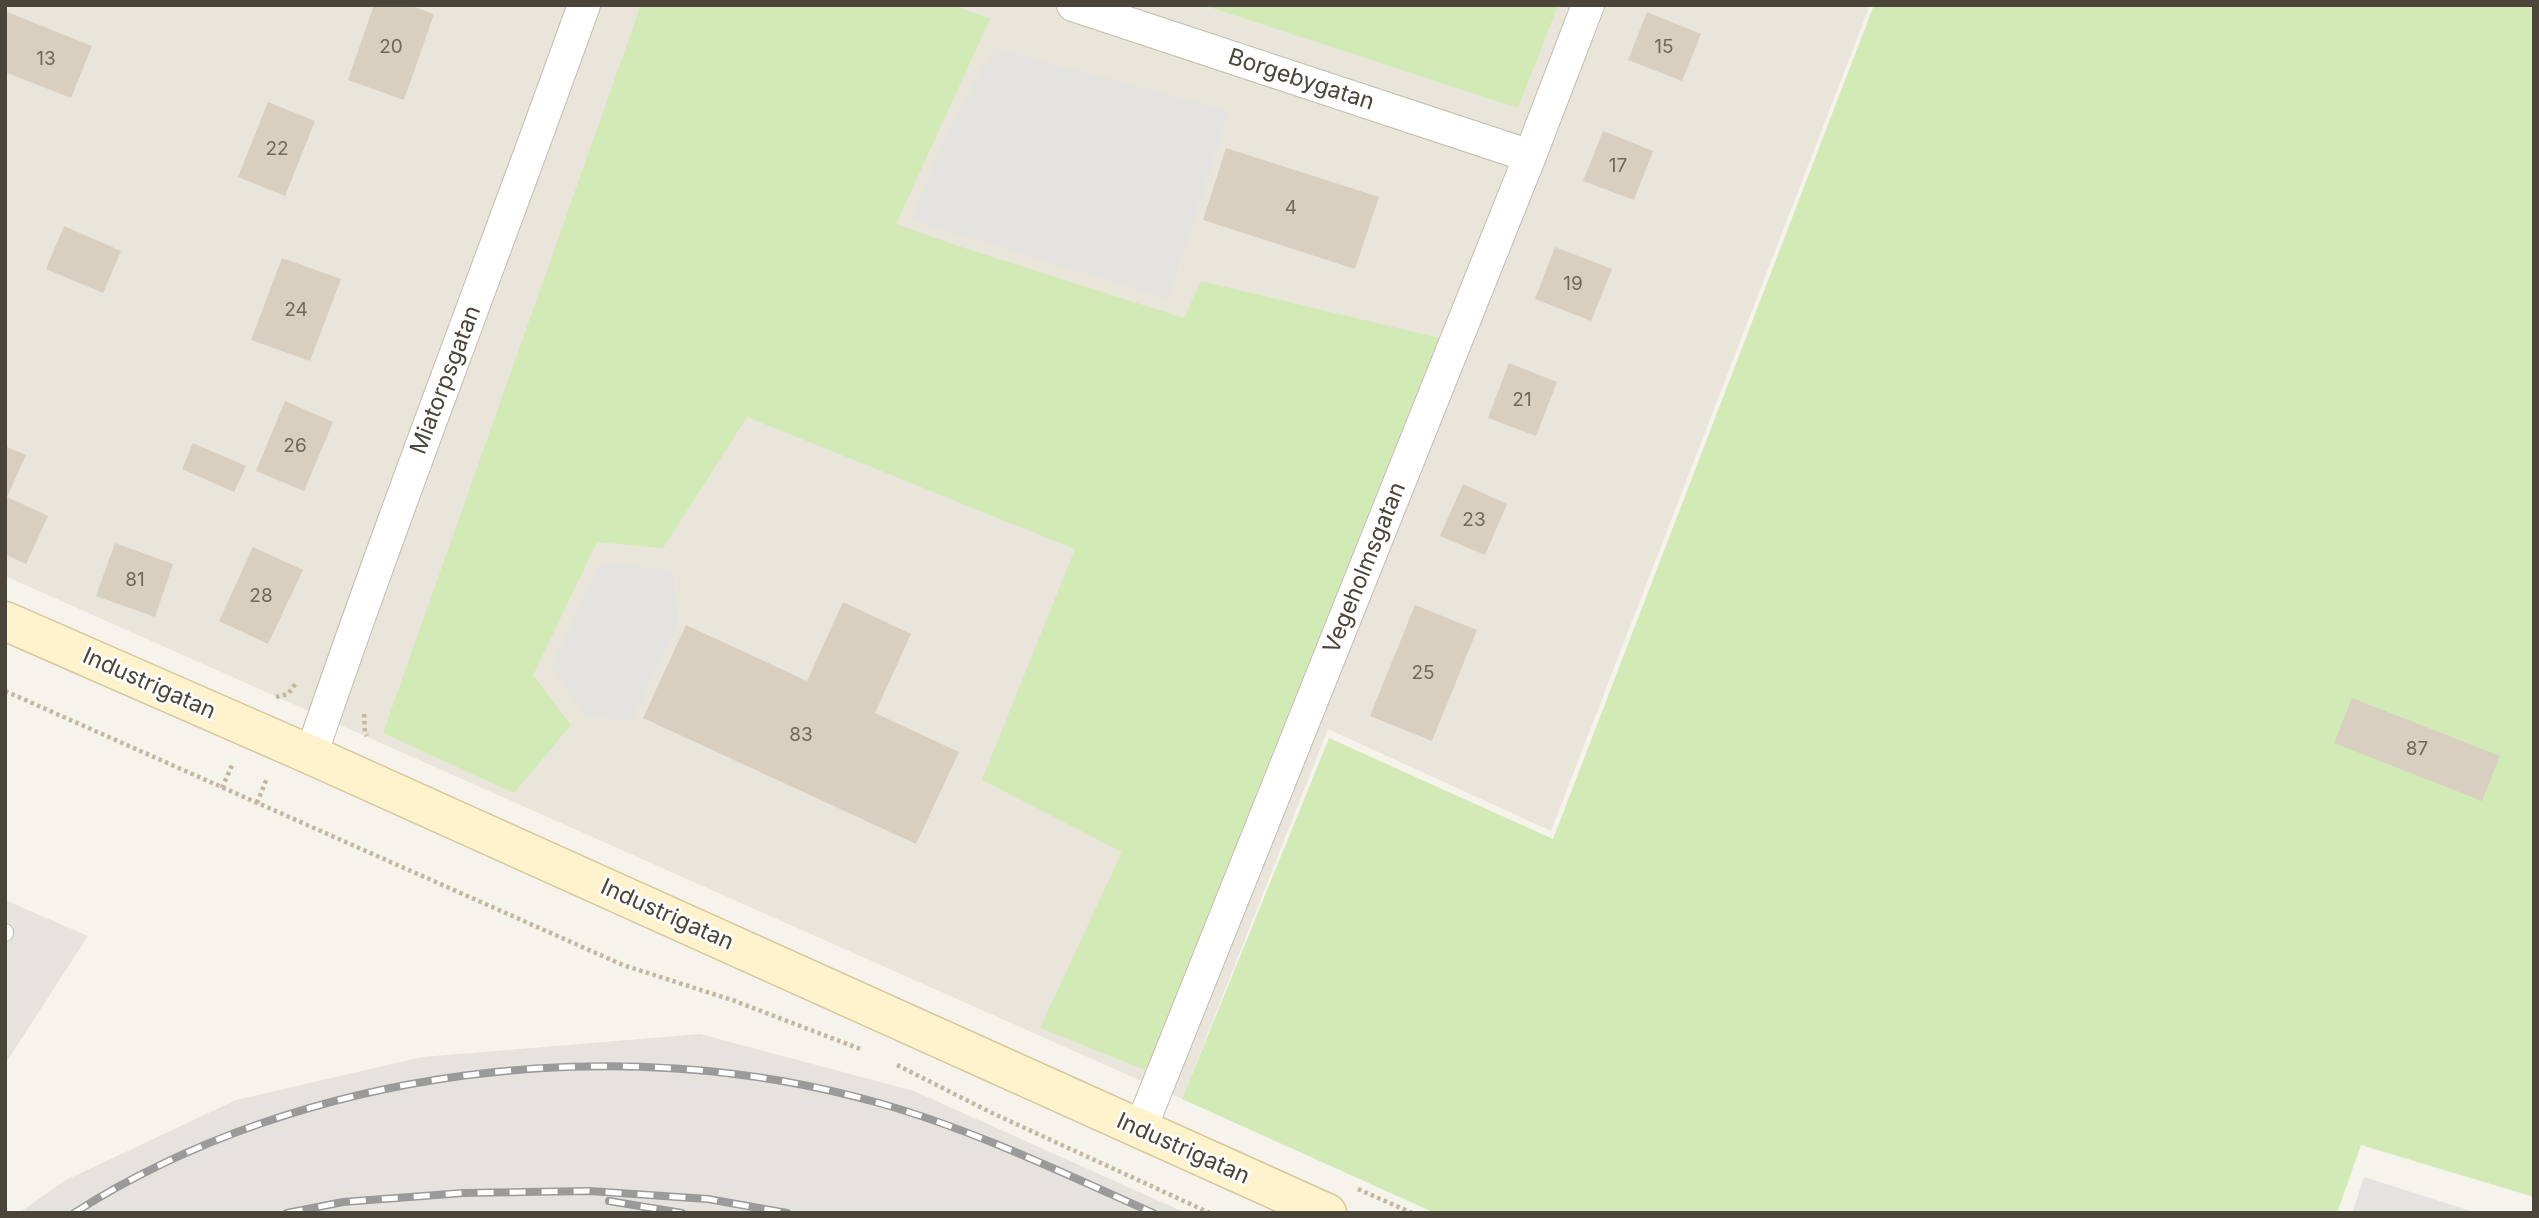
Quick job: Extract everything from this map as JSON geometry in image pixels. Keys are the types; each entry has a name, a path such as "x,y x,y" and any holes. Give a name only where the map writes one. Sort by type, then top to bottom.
{"street":[{"name":"Miatorpsgatan","path":"311,755 419,447 495,251 584,5"},
{"name":"Borgebygatan","path":"1073,5 1530,156"},
{"name":"Vegeholmsgatan","path":"1140,1130 1530,156 1587,5"},
{"name":"Industrigatan","path":"5,621 311,755 1327,1213"}],"path":[{"path":"5,691 623,965 735,1001 864,1050"},
{"path":"222,788 236,755"},
{"path":"888,1061 992,1113 1210,1213"}],"shaded area":[{"path":"5,5 1870,5 1551,831 1328,729 1182,1099 5,576"},
{"path":"994,48 1229,111 1168,299 911,220 943,141"},
{"path":"600,562 672,570 679,619 632,720 587,718 552,667"},
{"path":"5,900 88,936 5,1064"},
{"path":"700,1034 914,1091 1186,1213 19,1213 64,1181 236,1100 422,1057"},
{"path":"2364,1177 2477,1213 2352,1213"}],"green space":[{"path":"641,5 952,5 990,19 896,224 1184,318 1201,281 1439,338 1146,1070 1040,1028 1122,852 982,780 1075,549 747,417 663,548 597,542 533,675 571,725 514,793 383,733"},
{"path":"1203,5 1558,5 1518,108"},
{"path":"1874,5 2534,5 2534,1197 2361,1145 2337,1213 1435,1213 1182,1099 1329,738 1553,839"}],"building":[{"path":"374,5 409,5 434,14 404,100 348,80"},
{"path":"5,11 92,46 71,98 5,72"},
{"path":"1647,12 1701,34 1682,81 1628,60"},
{"path":"268,102 315,121 285,196 238,177"},
{"path":"1603,131 1653,151 1634,200 1583,181"},
{"path":"1226,148 1379,197 1355,269 1203,220"},
{"path":"64,226 121,251 103,293 46,269"},
{"path":"1555,247 1612,269 1591,321 1535,299"},
{"path":"282,258 341,279 310,361 251,340"},
{"path":"1509,363 1557,382 1536,436 1488,418"},
{"path":"285,401 333,422 304,491 256,471"},
{"path":"193,443 246,466 234,492 182,469"},
{"path":"5,446 26,455 7,497 48,516 26,564 5,554"},
{"path":"1463,484 1507,504 1485,555 1440,536"},
{"path":"115,543 173,564 155,617 96,596"},
{"path":"253,547 303,570 268,644 219,621"},
{"path":"843,602 911,634 875,713 959,752 916,844 643,718 686,625 807,681"},
{"path":"1415,605 1477,630 1432,741 1370,716"},
{"path":"2352,698 2500,756 2482,801 2334,743"}],"railway":[{"path":"74,1213 164,1163 260,1124 361,1095 465,1076 570,1067 676,1068 779,1080 879,1103 984,1139 1153,1213"},
{"path":"287,1213 343,1202 463,1193 589,1191 708,1199 787,1213"},
{"path":"609,1201 682,1213"}]}
